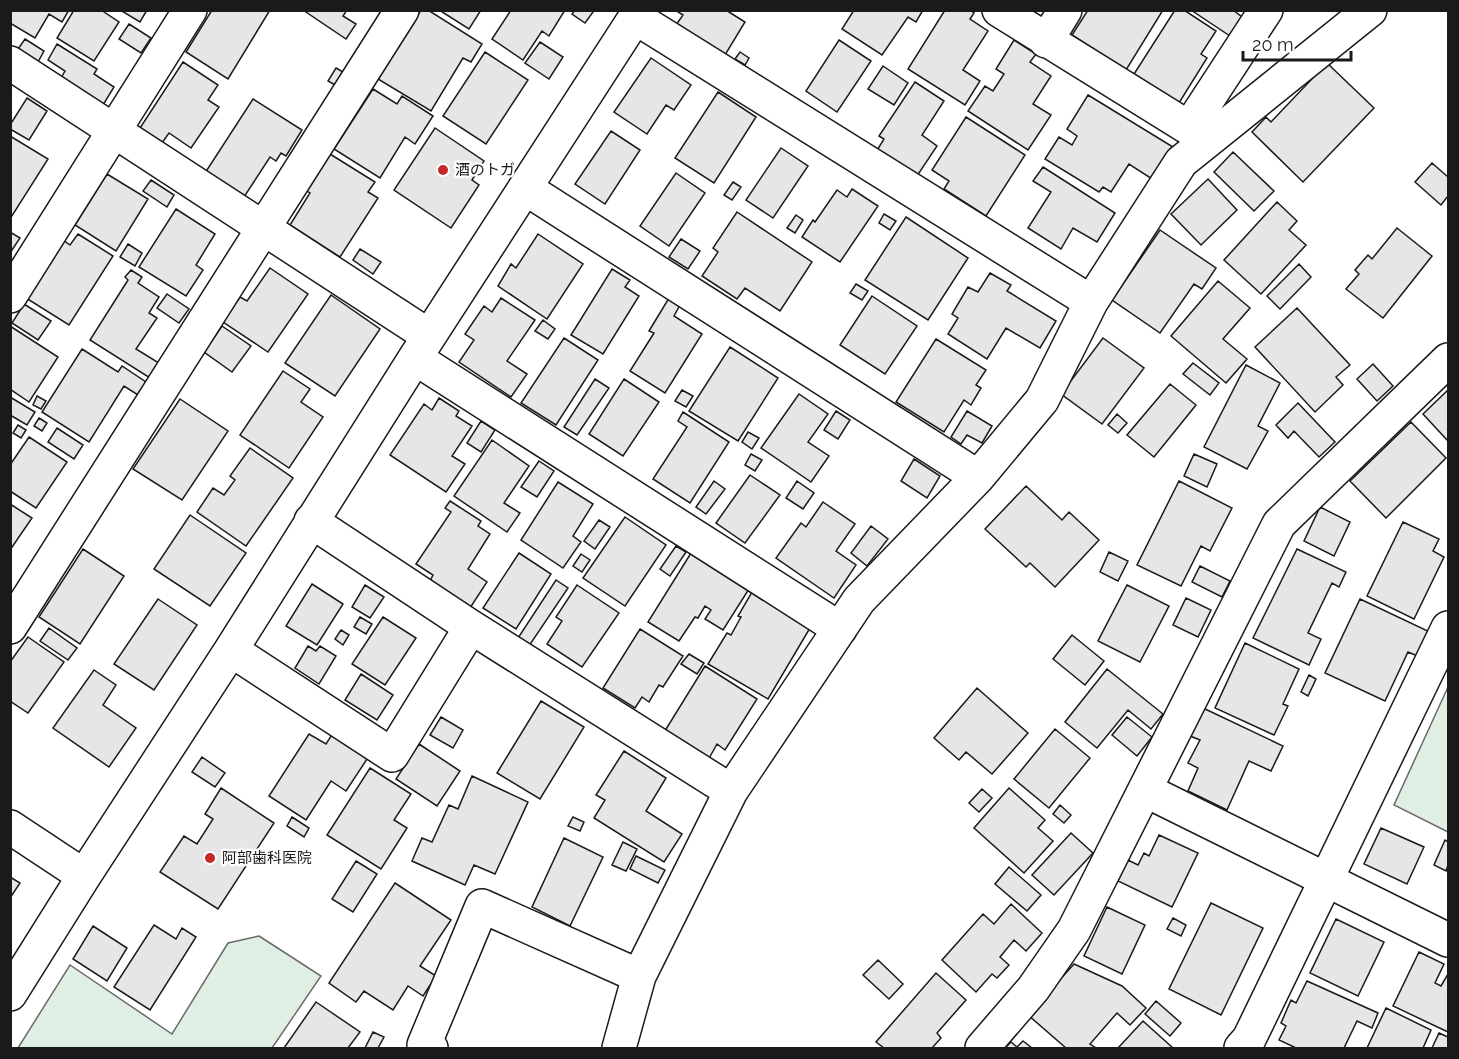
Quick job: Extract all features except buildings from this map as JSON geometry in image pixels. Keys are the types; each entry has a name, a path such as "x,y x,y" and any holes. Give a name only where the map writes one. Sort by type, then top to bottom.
{"street":[{"path":"10,296 190,10"},
{"path":"10,627 402,10"},
{"path":"999,10 1196,136"},
{"path":"1046,41 1065,10"},
{"path":"619,1048 639,976 731,791 859,600 978,477 1042,400 1091,302 1181,162 1266,10"},
{"path":"1196,136 1370,10"},
{"path":"10,994 422,347 638,14 1091,302"},
{"path":"10,63 265,228 422,347 840,629"},
{"path":"525,188 978,477"},
{"path":"982,1048 1033,989 1074,930 1278,524 1449,360"},
{"path":"311,521 471,627 731,791"},
{"path":"231,650 392,755 471,627"},
{"path":"1241,1048 1249,1039 1449,628"},
{"path":"1145,790 1449,940"},
{"path":"10,827 84,876"},
{"path":"431,1048 424,1045 482,906 639,976"}],"green space":[{"path":"1448,687 1448,832 1394,805"},
{"path":"259,936 321,976 272,1048 18,1048 70,965 172,1034 228,943"}],"place":[{"name":"酒のトガ","path":"443,170"},
{"name":"阿部歯科医院","path":"210,858"}]}
